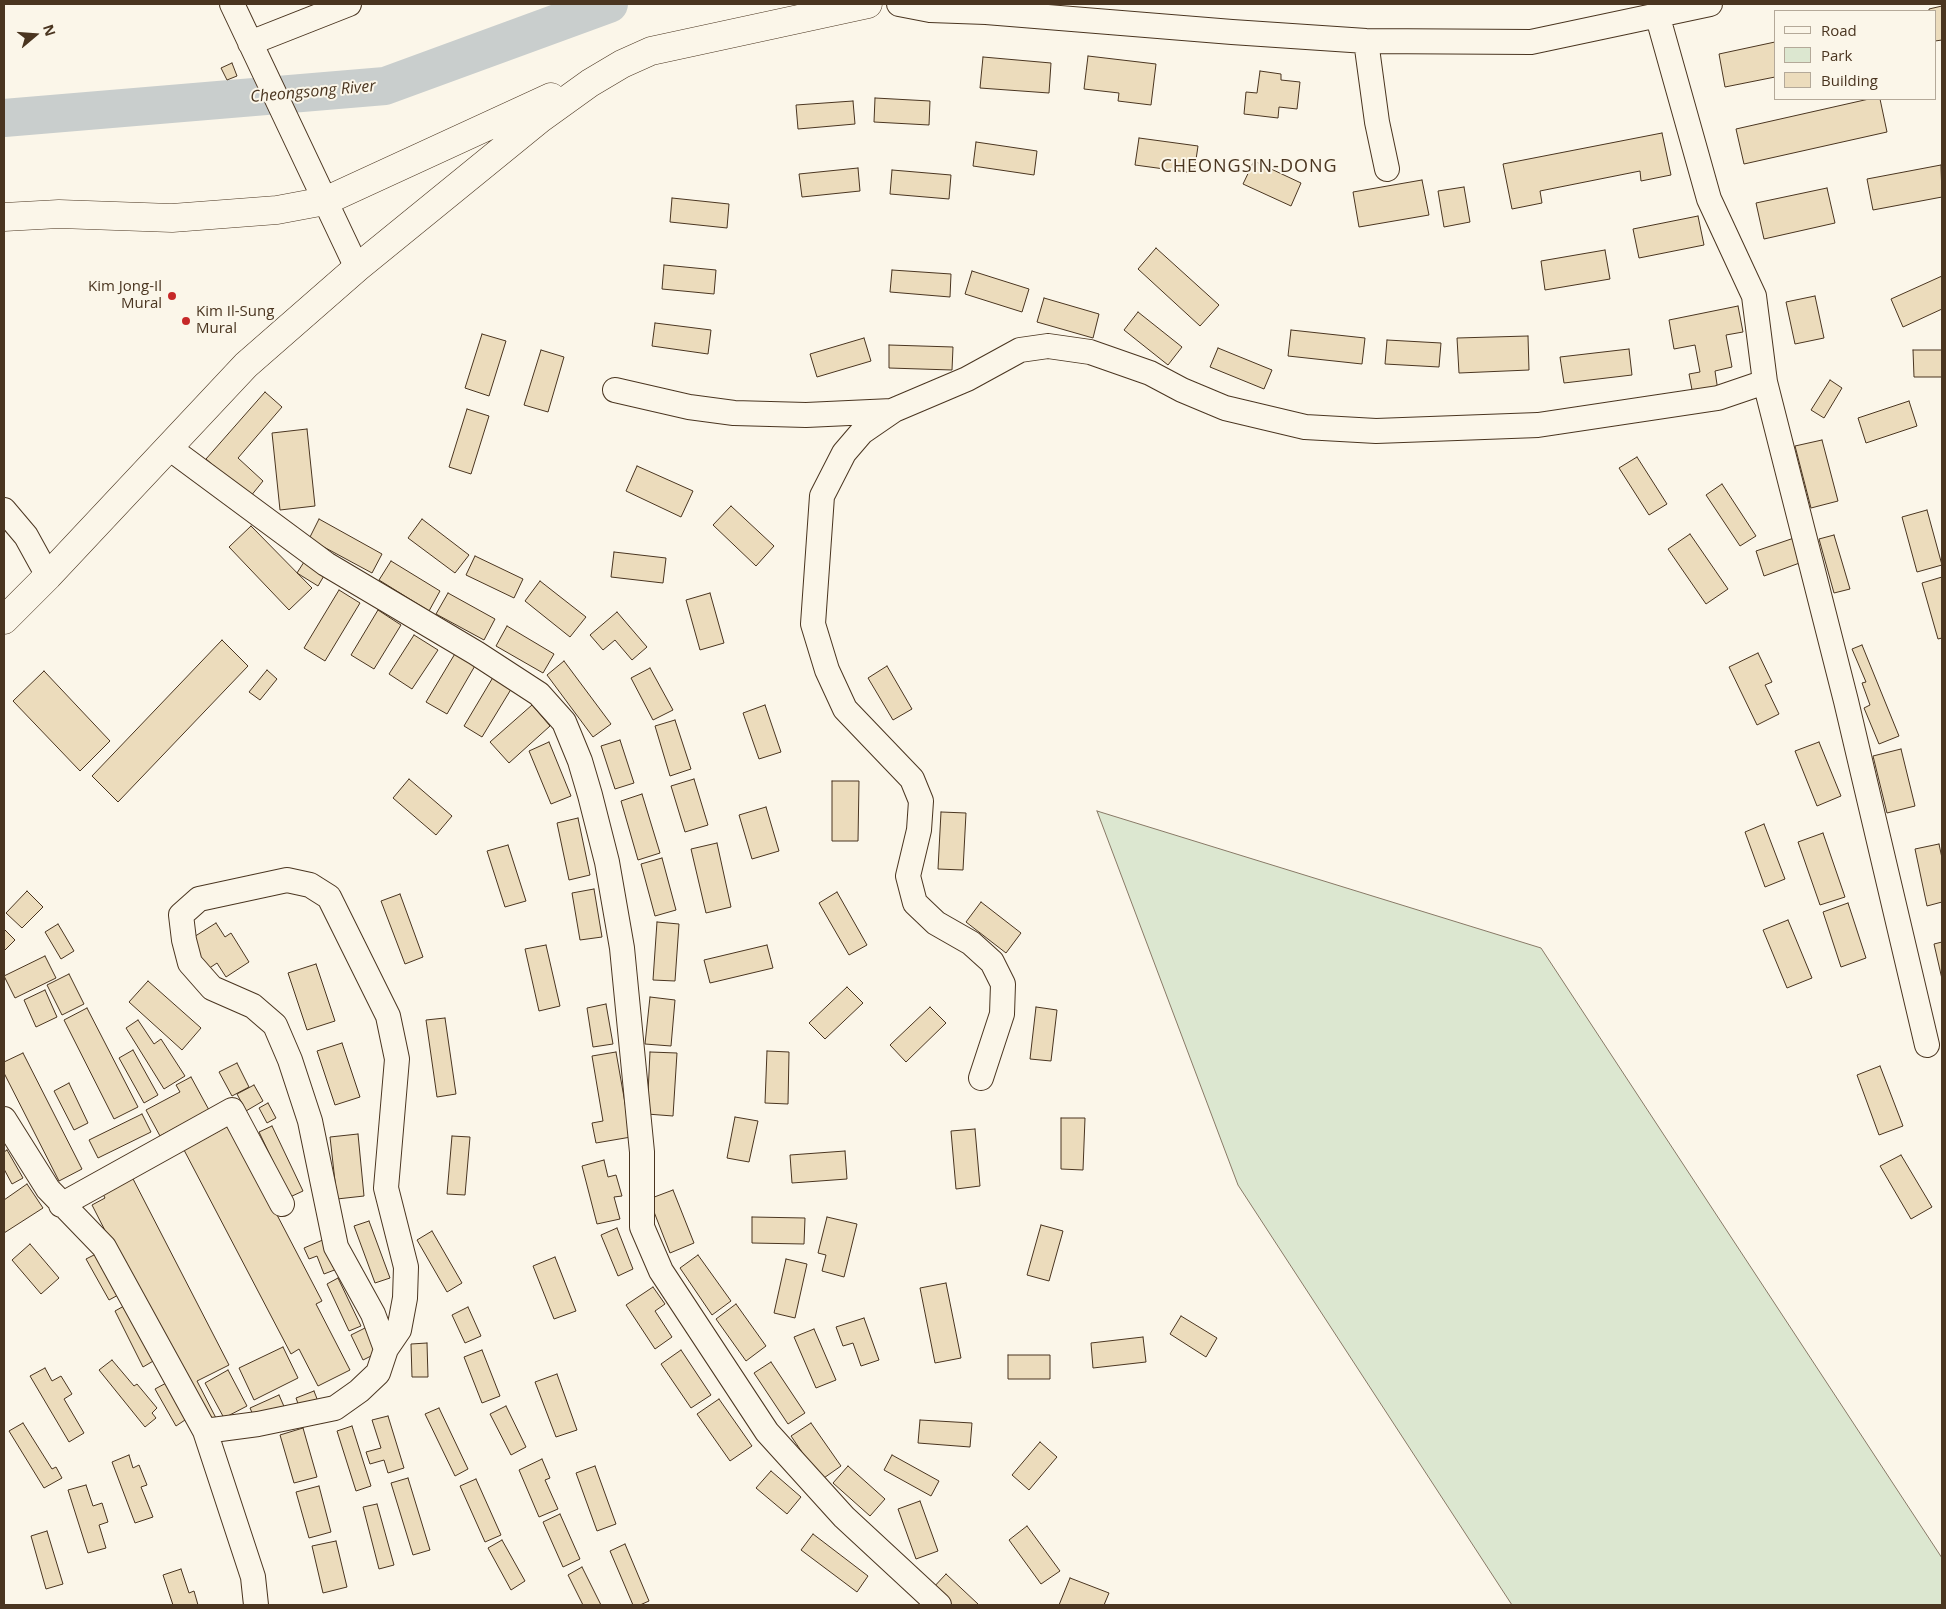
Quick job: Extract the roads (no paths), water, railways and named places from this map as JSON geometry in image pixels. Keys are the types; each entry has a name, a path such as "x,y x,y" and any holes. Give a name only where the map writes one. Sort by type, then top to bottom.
{"main road":[{"path":"4,620 48,576 246,365 357,268 540,119 590,83 622,64 651,51 868,4"},
{"path":"4,217 59,214 172,218 277,210 325,201 546,99 590,83"}],"street":[{"path":"232,4 357,268"},
{"path":"250,43 349,4"},
{"path":"899,4 930,10 1366,40 1531,42 1710,4"},
{"path":"1657,14 1709,199 1754,296 1765,382 1846,701 1927,1045"},
{"path":"1366,40 1377,122 1386,169"},
{"path":"982,1078 1002,1014 1003,984 992,962 971,943 936,923 914,903 908,876 919,830 921,801 912,779 845,710 827,670 813,624 822,496 844,453 862,432 894,410 967,379 1020,350 1048,346 1090,352 1150,373 1182,390 1225,408 1305,427 1376,431 1538,425 1718,398 1765,382"},
{"path":"615,390 689,407 734,413 806,415 894,410"},
{"path":"168,447 326,564 476,653 539,694 564,722 580,761 590,794 607,862 622,948 642,1152 642,1227 661,1271 678,1300 767,1432 844,1517 939,1605"},
{"path":"4,510 26,536 48,576"},
{"path":"205,1431 258,1424 335,1408 359,1392 378,1373 386,1349 399,1330 405,1298 406,1267 386,1188 398,1059 388,1016 329,897 310,885 287,880 199,899 181,915 184,940 190,963 212,988 254,1006 275,1025 290,1060 310,1121 336,1247 373,1314 386,1349"},
{"path":"61,1205 232,1110 282,1204"},
{"path":"4,1119 48,1189 61,1205 104,1247 205,1431 253,1577 256,1605"}],"waterway":[{"name":"Cheongsong River","path":"4,118 385,86 609,4"}],"place":[{"name":"Kim Jong-Il Mural","path":"172,296"},
{"name":"Kim Il-Sung Mural","path":"186,321"}],"district":[{"name":"CHEONGSIN-DONG","path":"1249,167"}]}
